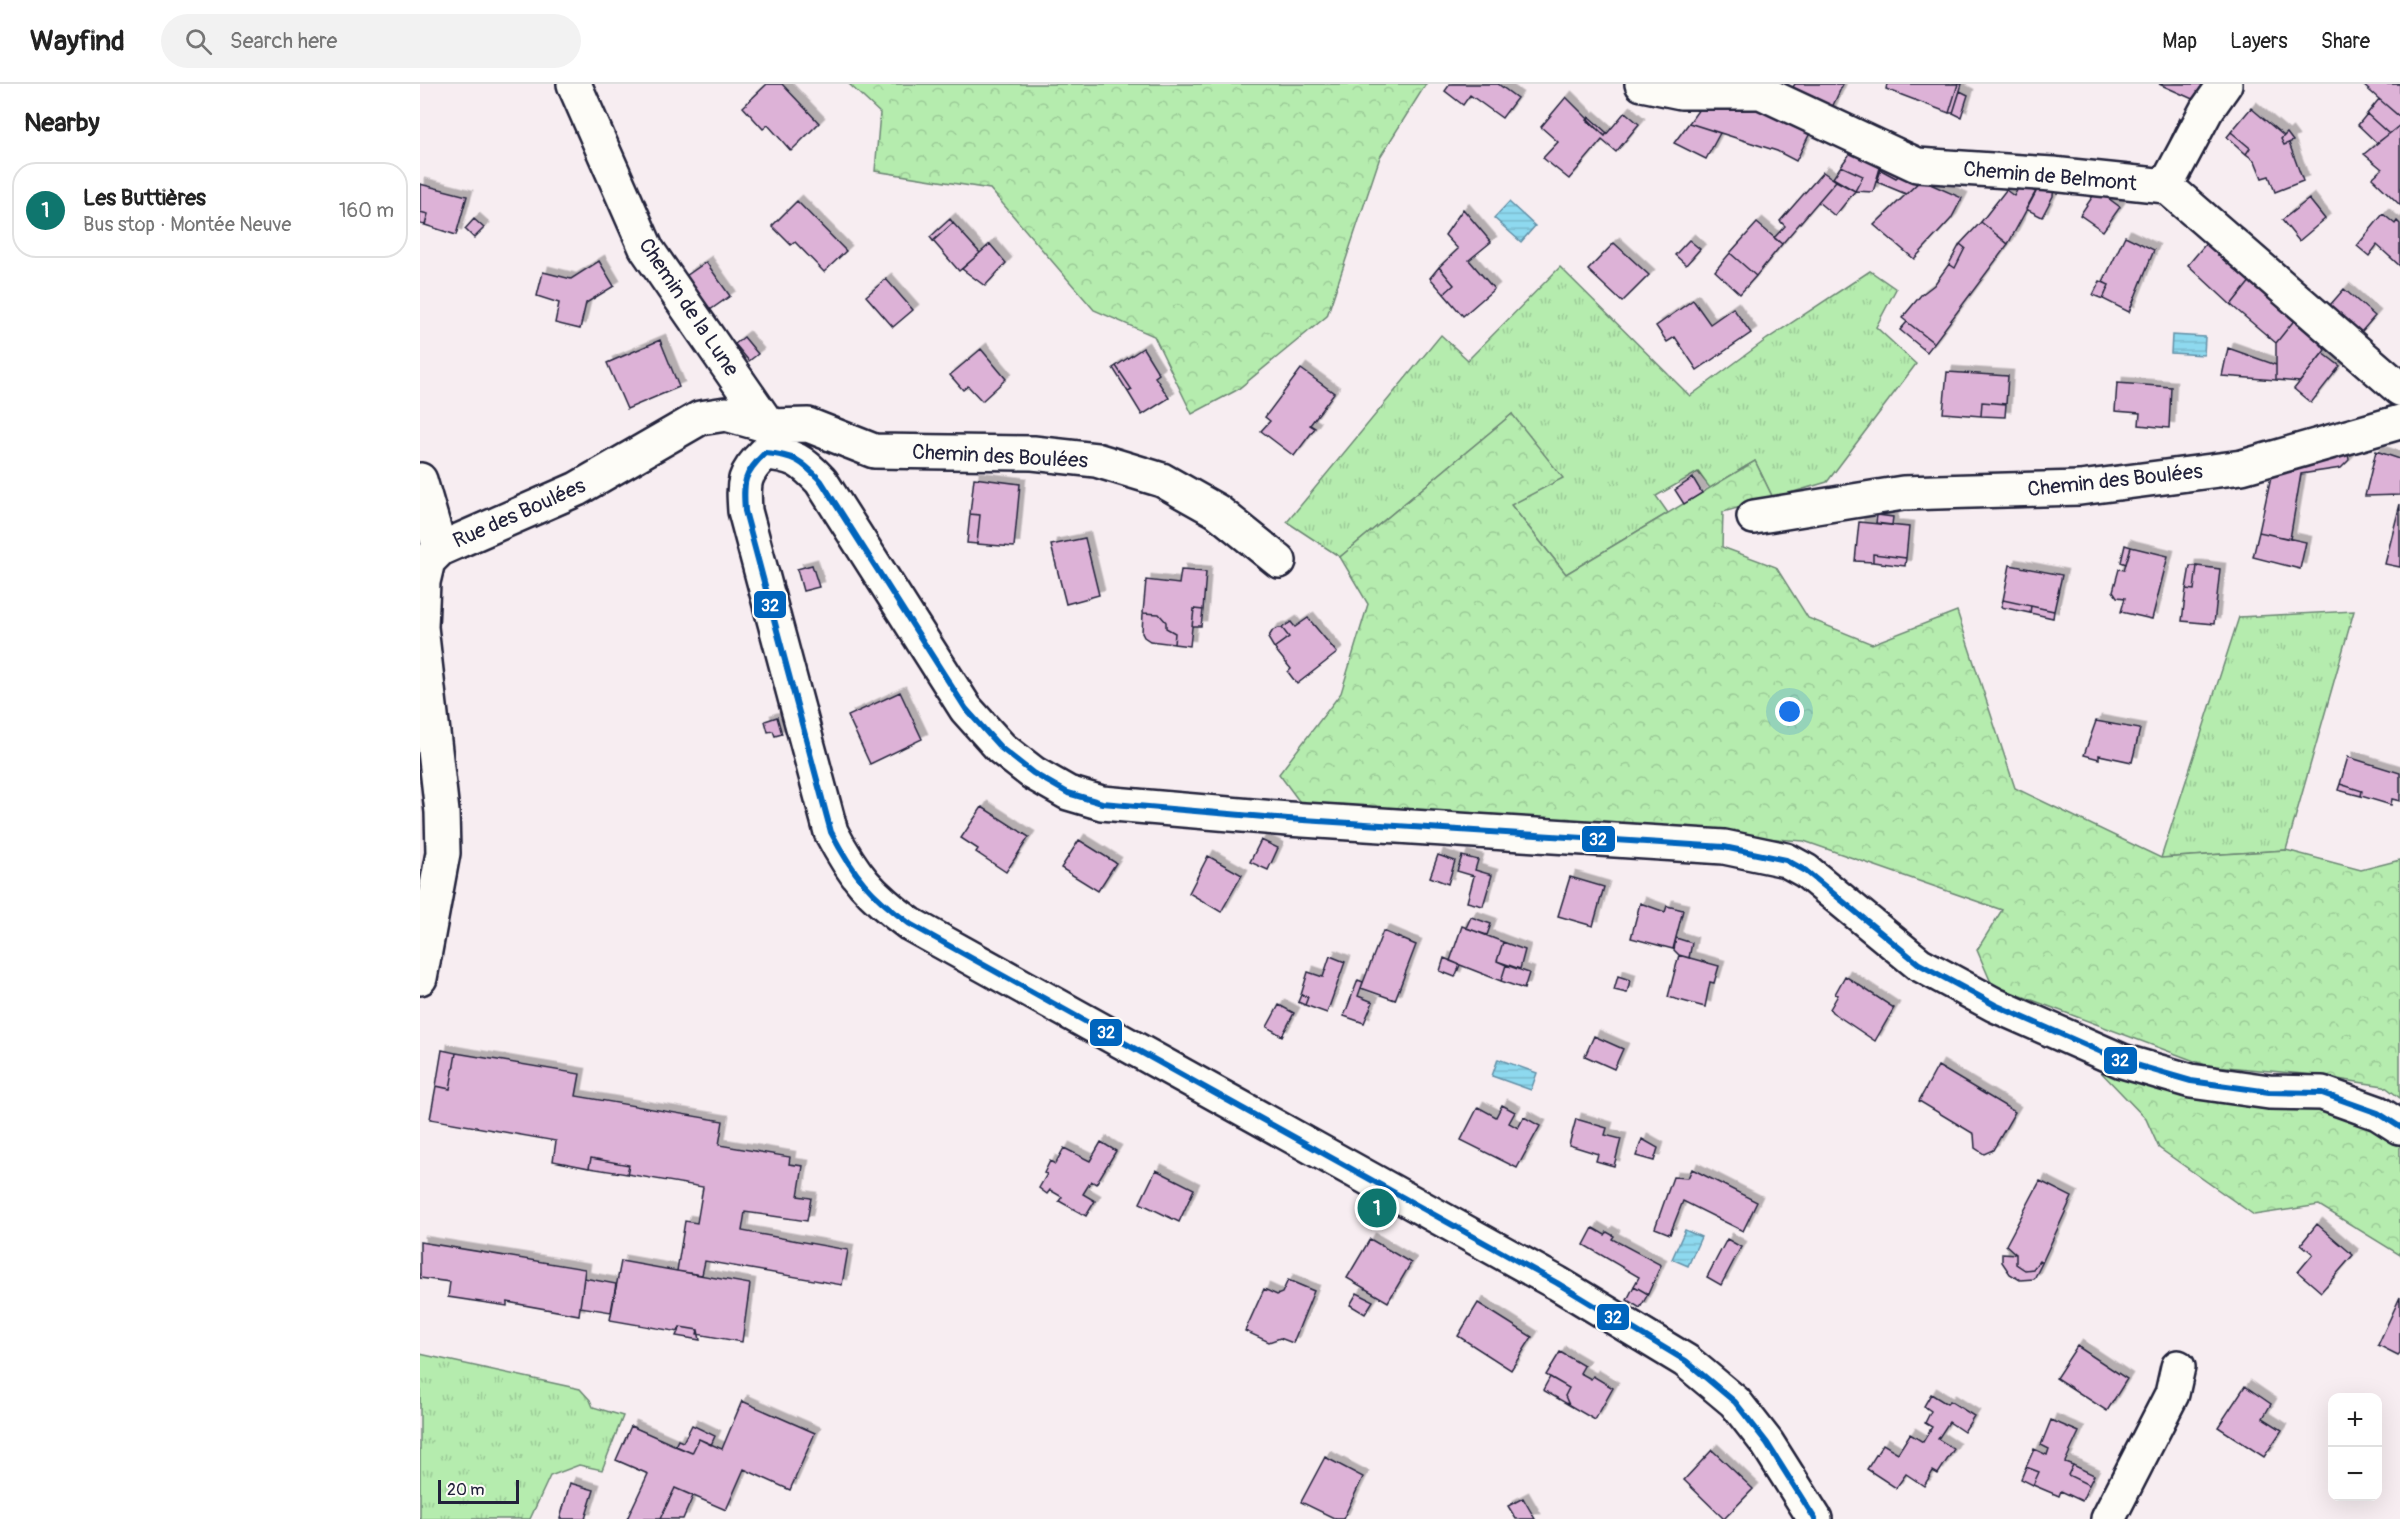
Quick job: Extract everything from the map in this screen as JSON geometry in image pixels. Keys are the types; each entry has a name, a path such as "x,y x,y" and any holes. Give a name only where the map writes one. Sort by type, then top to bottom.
{"street":[{"name":"Chemin de la Lune","path":"574,84 646,248 770,426"},
{"name":"Chemin de Belmont","path":"1642,84 1681,92 1761,92 1917,165 2052,174 2166,186 2400,389"},
{"path":"2166,186 2206,111 2225,84"},
{"name":"Rue des Boulées","path":"420,978 443,853 442,812 421,627 423,582 428,561 440,549 577,489 700,418 726,414 770,426"},
{"name":"Chemin des Boulées","path":"1754,518 1903,493 2080,488 2242,467 2400,422"},
{"name":"Chemin des Boulées","path":"770,426 808,425 874,452 1033,453 1096,460 1162,480 1217,511 1279,561"},
{"path":"770,426 785,454"},
{"path":"1815,1519 1767,1443 1735,1402 1686,1361 1557,1282 910,924 876,899 850,869 831,832 745,511 743,486 749,468 765,453 785,454 804,463 821,481 966,709 1001,748 1033,773 1068,793 1102,803 1288,819 1724,847 1786,860 1806,871 1919,964 1995,1005 2122,1061 2191,1081 2268,1092 2322,1093 2378,1113 2400,1127"},
{"path":"420,480 440,549"},
{"path":"2108,1519 2172,1394 2178,1367"}],"green space":[{"path":"849,84 1426,84 1380,157 1327,316 1237,390 1192,414 1154,336 1094,310 990,189 875,171 880,113"},
{"path":"1560,267 1690,396 1767,339 1870,271 1896,289 1876,327 1916,364 1827,482 1773,498 1755,461 1710,488 1698,472 1656,496 1668,513 1566,574 1511,505 1512,414 1340,557 1287,522 1441,335 1468,360"},
{"path":"1512,414 1563,478 1511,505 1566,574 1755,461 1773,498 1723,512 1722,547 1776,567 1808,618 1872,644 1957,611 2015,788 2161,858 2286,850 2361,870 2400,860 2400,1098 2384,1086 2304,1074 2205,1065 1992,985 1977,950 2002,910 1804,841 1302,805 1279,774 1341,693 1368,604 1340,557"},
{"path":"2354,611 2286,850 2161,858 2239,617"},
{"path":"2096,1067 2352,1115 2400,1144 2400,1255 2319,1205 2254,1215 2159,1148 2146,1119"},
{"path":"420,1354 580,1389 593,1407 623,1416 602,1470 579,1465 550,1476 530,1519 420,1519"}],"water":[{"path":"1509,202 1535,226 1521,242 1494,218"},
{"path":"2172,335 2205,337 2204,355 2171,353"},
{"path":"1498,1059 1537,1073 1531,1090 1492,1076"},
{"path":"1685,1230 1701,1237 1688,1266 1672,1259"}],"building":[{"path":"767,84 782,84 819,123 791,151 768,125 763,129 743,107"},
{"path":"1450,84 1498,84 1517,98 1502,118 1470,95 1463,105 1445,91"},
{"path":"1795,84 1843,84 1828,116 1788,94"},
{"path":"1887,84 1958,84 1949,113 1886,89"},
{"path":"1958,84 1962,84 1953,113 1949,113"},
{"path":"2159,84 2208,84 2197,101"},
{"path":"2362,84 2400,84 2400,117 2379,99"},
{"path":"1960,91 1968,95 1961,117 1953,113"},
{"path":"1566,97 1605,136 1625,112 1639,124 1616,152 1602,140 1569,179 1543,158 1558,142 1541,127"},
{"path":"2379,99 2400,117 2400,125 2389,134 2367,114"},
{"path":"1704,102 1764,104 1813,127 1796,161 1777,151 1689,123"},
{"path":"2251,108 2284,136 2281,139 2284,145 2289,143 2303,181 2275,192 2269,176 2262,178 2255,161 2246,154 2250,148 2231,132"},
{"path":"2367,114 2389,134 2377,143 2358,125"},
{"path":"1589,117 1607,133 1605,136 1587,120"},
{"path":"2180,118 2187,122 2176,143 2170,140"},
{"path":"1689,123 1720,133 1706,159 1674,143"},
{"path":"2400,125 2400,205 2372,178 2382,169 2364,154"},
{"path":"2231,132 2250,148 2246,154 2227,137"},
{"path":"2287,133 2293,141 2284,145 2281,139"},
{"path":"1854,148 1882,161 1873,192 1855,191 1863,176 1841,166"},
{"path":"1882,161 1903,172 1896,178 1881,170"},
{"path":"1841,166 1863,176 1855,191 1833,178"},
{"path":"1881,170 1896,178 1903,172 1921,180 1906,194 1877,182"},
{"path":"1823,172 1836,181 1782,244 1774,238 1785,226 1780,221"},
{"path":"1921,180 1962,198 1951,219 1914,259 1874,225"},
{"path":"1836,181 1855,191 1835,216 1818,202"},
{"path":"420,184 467,196 456,235 425,225 428,214 420,212"},
{"path":"2040,184 2054,185 2053,196 2042,217 2026,209"},
{"path":"2020,185 2036,192 2008,244 1981,222 2006,190 2014,196"},
{"path":"2097,190 2120,207 2103,231 2080,215"},
{"path":"2309,199 2325,219 2299,241 2282,220"},
{"path":"797,201 846,251 824,272 795,242 791,245 772,226"},
{"path":"1463,209 1491,242 1469,260 1494,289 1463,316 1444,294 1454,285 1439,267 1458,249 1445,235"},
{"path":"420,212 428,214 425,225 420,224"},
{"path":"2383,214 2395,224 2397,221 2400,224 2400,266 2377,245 2369,256 2357,246"},
{"path":"474,219 484,228 474,238 465,229"},
{"path":"950,219 953,223 933,241 930,237"},
{"path":"1981,222 2008,244 1934,343 1902,318 1921,295 1934,285 1949,264 1955,268 1965,248 1960,244"},
{"path":"953,223 980,253 959,271 933,241"},
{"path":"1757,223 1782,244 1756,276 1730,253"},
{"path":"2125,236 2154,250 2129,312 2103,299 2109,285 2103,282"},
{"path":"1689,240 1700,249 1686,265 1675,255"},
{"path":"2208,241 2251,280 2231,305 2188,265"},
{"path":"1614,243 1649,275 1622,302 1588,270"},
{"path":"990,244 1006,263 985,286 962,269"},
{"path":"1960,244 1965,248 1955,268 1949,264"},
{"path":"1730,253 1756,276 1740,294 1715,271"},
{"path":"599,261 614,286 586,303 580,329 555,323 559,303 537,296 543,272 571,279"},
{"path":"706,262 730,296 710,310 686,276"},
{"path":"1439,267 1454,285 1444,294 1430,278"},
{"path":"886,279 913,310 893,327 866,296"},
{"path":"2251,280 2296,318 2276,343 2231,305"},
{"path":"2100,281 2109,285 2103,299 2093,295"},
{"path":"2344,289 2375,316 2355,339 2324,312"},
{"path":"1693,300 1710,324 1733,308 1751,333 1697,370 1675,337 1667,342 1656,326"},
{"path":"2296,318 2308,326 2325,350 2300,382 2276,380 2276,343"},
{"path":"1907,322 1934,343 1927,352 1900,330"},
{"path":"744,337 758,354 749,361 735,344"},
{"path":"660,340 679,387 627,409 607,363"},
{"path":"1143,348 1159,374 1155,377 1169,398 1142,415 1128,392 1132,390 1116,366"},
{"path":"2228,348 2276,365 2276,380 2222,376"},
{"path":"981,349 1006,379 982,401 968,386 963,390 950,375"},
{"path":"2323,353 2340,366 2311,403 2294,389"},
{"path":"1116,366 1132,390 1128,392 1113,368"},
{"path":"1301,369 1334,393 1310,425 1315,428 1294,456 1261,431 1270,421 1265,417"},
{"path":"1947,372 2008,376 2006,404 1982,402 1981,416 1943,413"},
{"path":"2117,383 2171,387 2169,428 2139,425 2140,413 2115,411"},
{"path":"1982,402 2006,404 2005,417 1981,416"},
{"path":"2376,451 2400,459 2400,495 2365,496"},
{"path":"2348,453 2349,460 2341,468 2301,474 2290,539 2259,532 2273,467"},
{"path":"974,478 1020,484 1014,547 977,544 980,515 970,514"},
{"path":"1693,478 1702,493 1684,504 1675,490"},
{"path":"2400,504 2400,567 2385,564"},
{"path":"970,514 980,515 977,544 967,543"},
{"path":"1877,515 1893,517 1892,525 1876,523"},
{"path":"1859,522 1909,527 1906,558 1873,554 1873,562 1855,561"},
{"path":"2259,532 2306,542 2300,569 2253,557"},
{"path":"1085,538 1099,595 1066,604 1051,545"},
{"path":"2125,545 2131,547 2126,564 2121,562"},
{"path":"2131,547 2168,556 2152,619 2121,612 2125,598 2117,597 2113,591 2119,569 2124,570"},
{"path":"1873,554 1906,558 1905,566 1873,562"},
{"path":"812,565 819,587 803,591 797,569"},
{"path":"2010,565 2062,575 2054,611 2003,600"},
{"path":"2190,566 2197,566 2194,590 2186,589"},
{"path":"2197,566 2220,569 2214,624 2182,621 2186,589 2194,590"},
{"path":"1181,570 1206,572 1203,610 1194,609 1190,646 1174,644 1175,633 1166,628 1166,622 1159,614 1143,613 1146,580 1179,584"},
{"path":"2003,600 2031,606 2030,613 2001,607"},
{"path":"2031,606 2054,611 2053,618 2030,613"},
{"path":"1194,609 1203,610 1201,626 1192,626"},
{"path":"1143,613 1159,614 1166,622 1166,628 1175,633 1174,644 1150,641 1144,637 1142,633"},
{"path":"1308,618 1337,653 1297,684 1288,672 1291,669 1274,648 1289,637 1282,628 1291,622 1295,627"},
{"path":"1282,628 1289,637 1274,648 1268,638 1273,630"},
{"path":"900,692 922,739 870,764 848,716"},
{"path":"777,717 782,734 775,736 773,731 768,732 765,721"},
{"path":"2096,721 2140,729 2132,762 2099,755 2099,759 2084,755"},
{"path":"2348,757 2400,773 2400,801 2392,799 2391,805 2361,796 2362,791 2340,784"},
{"path":"2340,784 2362,791 2361,796 2338,790"},
{"path":"982,807 1029,837 1006,872 976,852 978,849 961,838"},
{"path":"1079,840 1116,863 1098,891 1061,868"},
{"path":"1261,840 1278,848 1268,870 1250,862"},
{"path":"1438,855 1455,861 1448,884 1430,877"},
{"path":"1208,856 1242,875 1221,912 1189,893"},
{"path":"1462,856 1478,860 1475,870 1492,875 1483,906 1467,902 1474,876 1457,871"},
{"path":"1570,877 1604,887 1593,926 1558,916"},
{"path":"1640,903 1665,912 1667,906 1683,910 1673,949 1631,938"},
{"path":"1471,917 1491,924 1487,935 1466,928"},
{"path":"1462,926 1503,942 1497,961 1506,965 1501,981 1450,961"},
{"path":"1383,931 1416,945 1395,1000 1361,988"},
{"path":"1676,938 1692,943 1689,958 1679,955 1674,950"},
{"path":"1503,942 1525,950 1520,969 1497,961"},
{"path":"1679,955 1719,966 1714,983 1710,982 1705,1007 1668,997"},
{"path":"1330,956 1345,962 1327,1013 1305,1005 1308,997 1301,995 1308,972 1323,977"},
{"path":"1444,958 1460,965 1455,977 1440,971"},
{"path":"1506,965 1529,973 1524,989 1501,981"},
{"path":"1618,976 1630,980 1627,993 1614,990"},
{"path":"1845,976 1894,1008 1875,1041 1830,1009"},
{"path":"1358,980 1363,982 1358,996 1373,1002 1364,1023 1344,1016"},
{"path":"1301,995 1308,997 1305,1005 1298,1002"},
{"path":"1279,1005 1294,1013 1282,1036 1267,1027"},
{"path":"1594,1036 1623,1049 1614,1069 1585,1056"},
{"path":"442,1050 456,1053 450,1089 436,1086"},
{"path":"456,1053 580,1074 576,1096 723,1121 719,1145 790,1157 789,1164 803,1166 798,1196 811,1198 807,1221 745,1212 742,1231 848,1250 842,1285 705,1261 702,1275 677,1271 685,1221 697,1223 703,1187 627,1174 629,1165 591,1158 589,1168 553,1161 556,1141 430,1119 436,1086 450,1089"},
{"path":"1938,1066 2015,1112 1993,1150 1984,1154 1975,1148 1974,1134 1919,1101"},
{"path":"1502,1105 1515,1112 1509,1123 1518,1128 1524,1117 1540,1126 1517,1168 1461,1140 1478,1107 1496,1117"},
{"path":"1576,1119 1607,1128 1605,1135 1621,1139 1614,1166 1596,1161 1598,1154 1569,1145"},
{"path":"1642,1139 1658,1148 1654,1161 1636,1156"},
{"path":"1101,1142 1116,1151 1096,1184 1091,1181 1083,1194 1095,1201 1086,1216 1059,1201 1062,1197 1050,1190 1047,1194 1039,1188 1047,1174 1044,1173 1050,1161 1055,1164 1064,1148 1090,1161"},
{"path":"591,1158 629,1165 627,1174 589,1168"},
{"path":"1692,1169 1757,1202 1743,1231 1683,1201 1670,1234 1655,1228 1673,1177 1688,1178"},
{"path":"1156,1170 1194,1189 1179,1222 1140,1203"},
{"path":"2040,1181 2072,1197 2042,1263 2039,1261 2033,1269 2025,1270 2016,1264 2016,1254 2006,1245"},
{"path":"2317,1224 2353,1255 2321,1292 2298,1272 2313,1254 2301,1244"},
{"path":"1593,1228 1605,1235 1607,1232 1614,1236 1612,1239 1661,1265 1648,1294 1634,1286 1639,1277 1584,1245"},
{"path":"1370,1239 1411,1263 1388,1302 1347,1278"},
{"path":"1727,1239 1741,1247 1721,1285 1707,1277"},
{"path":"420,1242 585,1269 579,1315 507,1302 507,1306 448,1297 450,1282 420,1278"},
{"path":"2002,1253 2016,1254 2016,1264 2025,1270 2033,1269 2039,1261 2042,1263 2034,1279 2020,1280 2010,1274 2002,1262"},
{"path":"621,1261 750,1284 742,1342 697,1334 698,1330 680,1327 679,1332 610,1320"},
{"path":"584,1278 616,1284 611,1312 580,1307"},
{"path":"1288,1280 1314,1291 1293,1343 1280,1338 1269,1342 1245,1331 1264,1289 1277,1295 1282,1293"},
{"path":"1634,1286 1648,1294 1640,1308 1627,1300"},
{"path":"1357,1293 1373,1301 1365,1314 1350,1305"},
{"path":"2400,1297 2400,1353 2398,1355 2378,1345"},
{"path":"1478,1303 1532,1337 1511,1370 1458,1336"},
{"path":"680,1327 698,1330 700,1340 676,1336"},
{"path":"2077,1346 2127,1379 2107,1411 2056,1378"},
{"path":"1560,1352 1584,1366 1580,1373 1591,1379 1593,1376 1613,1388 1595,1420 1569,1405 1565,1396 1569,1388 1546,1375"},
{"path":"1550,1377 1569,1388 1565,1396 1569,1405 1543,1390"},
{"path":"2245,1386 2271,1404 2263,1418 2282,1430 2264,1457 2218,1427"},
{"path":"1931,1394 1947,1404 1950,1401 1974,1416 1964,1432 1949,1422 1938,1439 1954,1449 1938,1474 1933,1471 1924,1486 1906,1474 1896,1488 1867,1469 1883,1444 1898,1453 1910,1434 1923,1442 1932,1427 1925,1423 1931,1411 1924,1406"},
{"path":"742,1401 815,1433 790,1490 744,1469 726,1510 675,1488 660,1519 627,1519 648,1474 616,1460 631,1426 692,1453 699,1439 722,1449"},
{"path":"2051,1420 2079,1432 2065,1462 2073,1465 2068,1475 2089,1485 2082,1501 2061,1491 2059,1496 2033,1485 2039,1472 2026,1467 2034,1449 2047,1455 2049,1449 2041,1445"},
{"path":"692,1425 715,1436 711,1445 699,1439 692,1453 675,1446 678,1440 683,1442"},
{"path":"1712,1450 1753,1489 1724,1519 1684,1480"},
{"path":"1325,1457 1363,1477 1343,1519 1336,1519 1301,1502"},
{"path":"2073,1465 2094,1475 2089,1485 2068,1475"},
{"path":"2026,1467 2039,1472 2033,1485 2021,1479"},
{"path":"570,1483 594,1490 585,1519 560,1519"},
{"path":"675,1488 693,1496 683,1519 660,1519"},
{"path":"1523,1498 1535,1519 1516,1519 1508,1506"}],"transit line":[{"name":"32","path":"1815,1519 1767,1443 1735,1402 1686,1361 1557,1283 910,924 873,894 847,861 831,832 745,511 744,493 748,473 765,453 783,455 797,460 821,481 966,709 1001,748 1033,773 1068,793 1102,803 1288,819 1724,847 1786,860 1806,871 1919,964 1995,1005 2122,1061 2191,1081 2269,1092 2322,1093 2378,1113 2400,1127"}],"place":[{"name":"Les Buttières","path":"1377,1208"}]}
